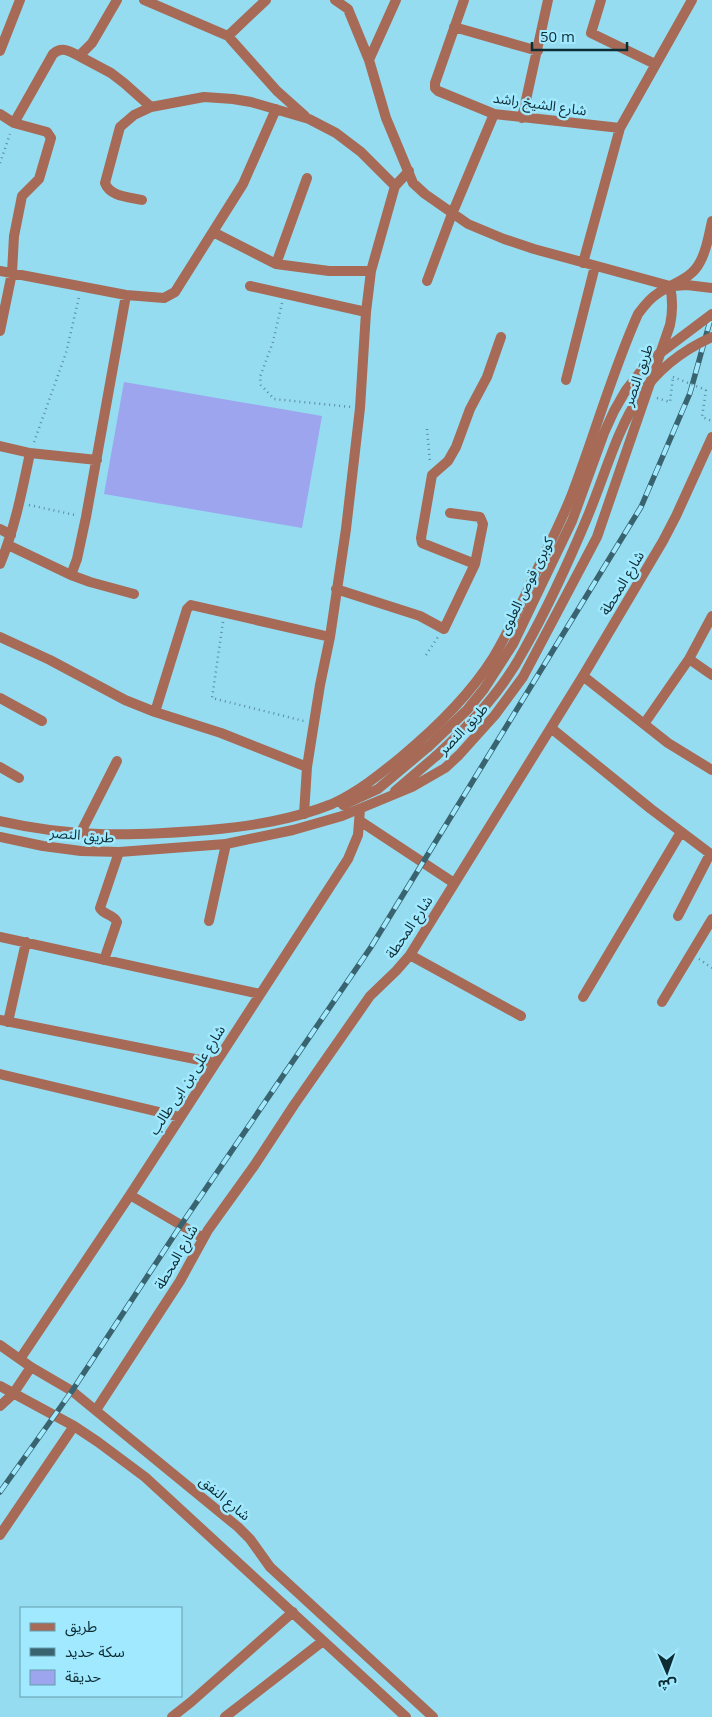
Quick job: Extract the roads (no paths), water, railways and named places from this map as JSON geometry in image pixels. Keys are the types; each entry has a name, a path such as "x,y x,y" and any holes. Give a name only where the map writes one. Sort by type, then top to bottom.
{"street":[{"path":"0,51 20,0"},
{"path":"79,56 92,43 117,0"},
{"path":"144,0 228,36 277,91 308,119"},
{"path":"228,36 266,0"},
{"path":"336,0 348,4 369,60 386,118 413,183 424,194 468,224 504,240 670,286 687,285 712,288"},
{"path":"369,60 396,0"},
{"name":"شارع الشيخ راشد","path":"464,0 435,83 435,88 438,91 494,114 620,128"},
{"path":"522,118 548,0"},
{"path":"601,0 591,32 656,64"},
{"path":"583,263 620,128 692,0"},
{"path":"454,26 538,51"},
{"path":"14,123 52,54 58,50 66,49 124,83 151,107"},
{"path":"142,200 111,192 105,183 120,127 134,115 151,107 204,97 233,99 308,119 336,133 361,152 395,186"},
{"path":"0,271 126,295 164,298 175,292 243,184 276,109"},
{"path":"0,114 14,123 47,132 51,138 39,179 22,196 14,236 12,273 0,331"},
{"path":"427,281 452,214 494,114"},
{"path":"304,814 307,768 320,685 330,637 346,529 360,408 366,312 371,271 395,186 409,172"},
{"path":"276,264 307,178"},
{"name":"طريق النصر","path":"0,821 80,834 120,836 248,826 280,820 332,804 370,783 423,739 462,699 484,672 506,635 564,514 638,314 647,302 658,293 682,281 700,262 712,221"},
{"path":"213,232 276,264 329,271 371,271"},
{"path":"566,380 595,266"},
{"path":"250,286 366,312"},
{"name":"طريق النصر","path":"0,837 43,846 119,852 226,844 293,830 342,816 428,778 459,755 495,715 523,677 597,537 673,312 670,286"},
{"path":"71,575 77,559 86,517 126,295"},
{"name":"كوبرى قوص العلوى","path":"304,814 346,804 378,788 448,729 472,703 499,667 513,644 572,521 604,433 626,390 658,354 712,314"},
{"path":"475,564 422,544 421,538 432,475 448,461 456,447 470,409 487,377 501,337"},
{"name":"كوبرى قوص العلوى","path":"386,798 457,738 494,696 525,649 584,526 622,425 640,394 657,374 677,357 712,337"},
{"name":"شارع المحطة","path":"96,1410 180,1281 203,1238 362,1006 410,955 583,676 663,541 712,437"},
{"path":"0,446 30,453 97,460"},
{"path":"0,564 20,502 30,453"},
{"path":"336,589 420,616 444,629 475,564 483,524 480,517 450,514"},
{"path":"0,529 9,540 71,575 134,594"},
{"path":"155,712 189,606 196,606 330,637"},
{"path":"644,724 688,659 712,616"},
{"path":"0,637 50,660 126,700 155,712 221,733 307,768"},
{"path":"688,659 712,675"},
{"path":"583,676 668,743 712,770"},
{"path":"0,698 42,721"},
{"path":"551,728 711,854 678,916"},
{"path":"80,834 117,761"},
{"path":"0,766 19,778"},
{"name":"شارع على بن ابى طالب","path":"20,1359 130,1195 348,859 356,841 360,809"},
{"path":"360,821 454,884"},
{"path":"583,997 681,832"},
{"path":"209,921 226,844"},
{"path":"104,960 117,922 114,917 102,912 100,904 119,852"},
{"path":"662,1002 712,919"},
{"path":"0,937 260,994"},
{"path":"26,942 4,1021 215,1063"},
{"path":"410,955 521,1016"},
{"path":"0,1074 180,1117"},
{"path":"130,1195 203,1238"},
{"name":"شارع النفق","path":"0,1345 31,1367 72,1391 245,1533 270,1567 433,1717"},
{"path":"0,1406 13,1394 31,1367"},
{"path":"0,1386 74,1426 106,1447 145,1477 406,1717"},
{"path":"0,1535 74,1426"},
{"path":"172,1717 192,1702 292,1612"},
{"path":"225,1717 323,1641"}],"railway":[{"path":"0,1492 72,1391 181,1225 371,947 641,507 690,393 712,314"}]}
